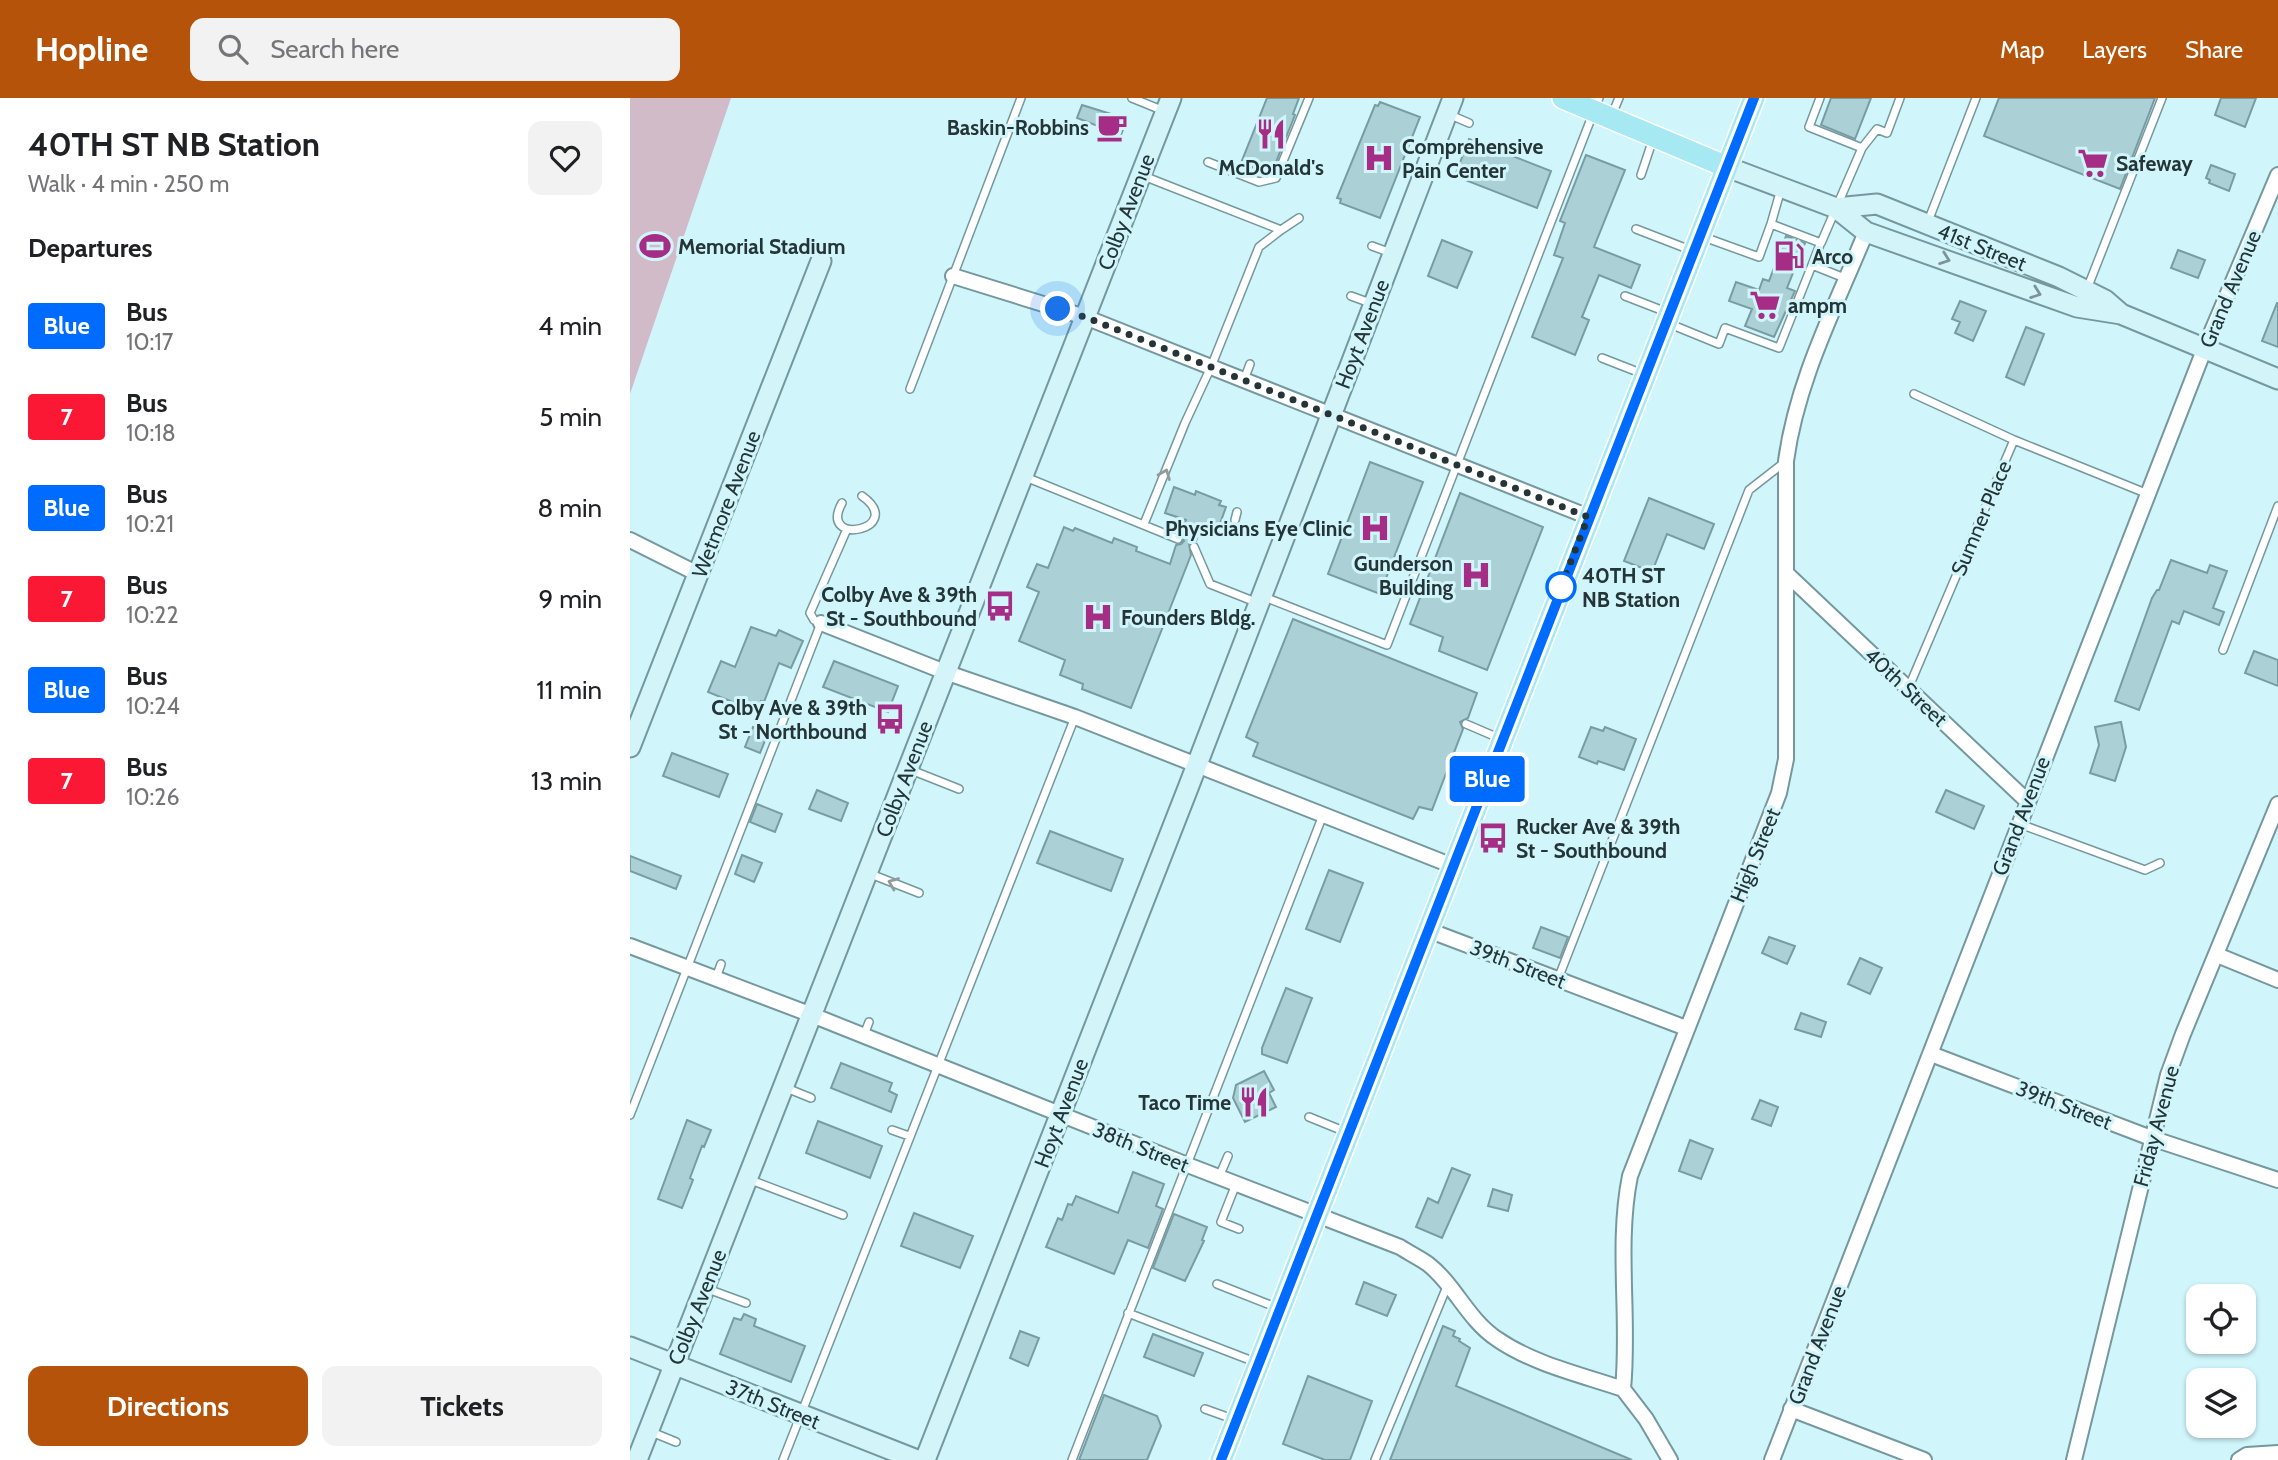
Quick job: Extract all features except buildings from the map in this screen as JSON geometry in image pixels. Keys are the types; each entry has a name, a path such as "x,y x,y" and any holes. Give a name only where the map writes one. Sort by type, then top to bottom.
{"main road":[{"name":"41st Street","path":"1563,98 1606,106 1654,135 1727,167 1836,208 1866,232 2077,307 2121,314 2278,379"},
{"path":"1221,1460 1754,98"},
{"name":"Colby Avenue","path":"637,1460 1168,105"},
{"name":"Hoyt Avenue","path":"925,1460 1450,106"},
{"name":"41st Street","path":"1836,208 1877,204 2087,290 2105,300 2121,314"},
{"path":"1972,269 1980,246"},
{"name":"Wetmore Avenue","path":"630,747 821,261"},
{"name":"37th Street","path":"630,1348 917,1460"}],"street":[{"name":"Grand Avenue","path":"1772,1460 2204,350 2278,175"},
{"name":"High Street","path":"1623,1389 1626,1355 1624,1203 1630,1176 1779,793 1786,760 1786,461 1791,426 1804,379 1866,232"},
{"path":"953,276 1085,317 1588,517"},
{"path":"630,540 698,574"},
{"name":"40th Street","path":"1786,573 2027,801"},
{"path":"821,623 945,672 1151,740 1196,766 1453,866"},
{"name":"Friday Avenue","path":"2074,1460 2168,1075 2274,822 2278,804"},
{"name":"39th Street","path":"1428,930 1686,1028"},
{"name":"38th Street","path":"630,946 812,1015 866,1029 937,1064 1400,1247 1429,1264 1448,1284 1470,1315 1496,1339 1527,1356 1623,1389"},
{"path":"2217,955 2278,980"},
{"name":"39th Street","path":"1931,1054 2151,1138 2278,1180"},
{"path":"1623,1389 1646,1419 1670,1460"},
{"path":"1791,1409 1923,1460"},
{"path":"2239,1460 2247,1455 2278,1453"}],"lane":[{"path":"910,389 1021,98"},
{"path":"1132,98 1168,105"},
{"path":"1208,162 1259,182 1276,178 1309,98"},
{"path":"1821,98 1810,127 1862,148"},
{"path":"1625,296 1719,344 1726,328 1779,348 1862,148 1877,129 1887,133 1900,98"},
{"path":"1927,225 1976,98"},
{"path":"2087,290 2162,98"},
{"path":"1450,106 1469,122"},
{"path":"1194,547 1210,584 1387,645 1457,464 1606,106"},
{"path":"1641,175 1654,135"},
{"path":"1140,175 1281,230"},
{"path":"1636,229 1759,257 1782,188"},
{"path":"1144,524 1259,247 1299,218"},
{"path":"1771,224 1821,242"},
{"path":"1372,246 1393,254"},
{"path":"1812,265 1847,279"},
{"path":"1351,296 1374,304"},
{"path":"1602,358 1645,375"},
{"path":"1244,380 1250,364"},
{"path":"1914,394 2014,440"},
{"name":"Sumner Place","path":"1908,689 2014,440 2148,494"},
{"path":"1558,979 1749,490 1786,461"},
{"path":"1023,475 1178,539"},
{"path":"842,503 838,514 843,525 847,529 864,529 872,521 872,505 862,496"},
{"path":"2223,650 2278,506"},
{"path":"630,1115 821,623 814,620 810,613 847,529"},
{"path":"783,1460 1075,717"},
{"path":"1466,724 1502,739"},
{"path":"908,768 959,789"},
{"path":"1072,1460 1185,1164 1324,815"},
{"path":"2018,823 2145,870 2160,863"},
{"path":"867,873 919,893"},
{"path":"716,979 721,964"},
{"path":"783,1087 811,1098"},
{"path":"1309,1117 1349,1134"},
{"path":"892,1130 909,1136"},
{"path":"1219,1177 1228,1156"},
{"path":"747,1178 843,1215"},
{"path":"1236,1184 1221,1222 1239,1229"},
{"path":"1217,1284 1281,1309"},
{"path":"1375,1460 1448,1284"},
{"path":"705,1287 746,1303"},
{"path":"1128,1313 1259,1364"},
{"path":"1205,1409 1237,1421"},
{"path":"648,1431 676,1442"}],"shaded area":[{"name":"Memorial Stadium","path":"630,98 731,98 630,394"}],"bus line":[{"name":"Blue","path":"1221,1460 1754,98"}],"place":[{"name":"Baskin-Robbins","path":"1112,127"},
{"name":"McDonald's","path":"1271,134"},
{"name":"Comprehensive Pain Center","path":"1379,158"},
{"name":"Safeway","path":"2093,163"},
{"name":"Memorial Stadium","path":"655,246"},
{"name":"Arco","path":"1789,256"},
{"name":"ampm","path":"1765,305"},
{"name":"Physicians Eye Clinic","path":"1375,528"},
{"name":"Gunderson Building","path":"1476,575"},
{"name":"40TH ST NB Station","path":"1561,587"},
{"name":"Colby Ave & 39th St - Southbound","path":"1000,606"},
{"name":"Founders Bldg.","path":"1098,617"},
{"name":"Colby Ave & 39th St - Northbound","path":"890,719"},
{"name":"Rucker Ave & 39th St - Southbound","path":"1493,838"},
{"name":"Taco Time","path":"1254,1102"}],"route":[{"path":"1058,309 1085,317 1588,517 1561,587"}]}
